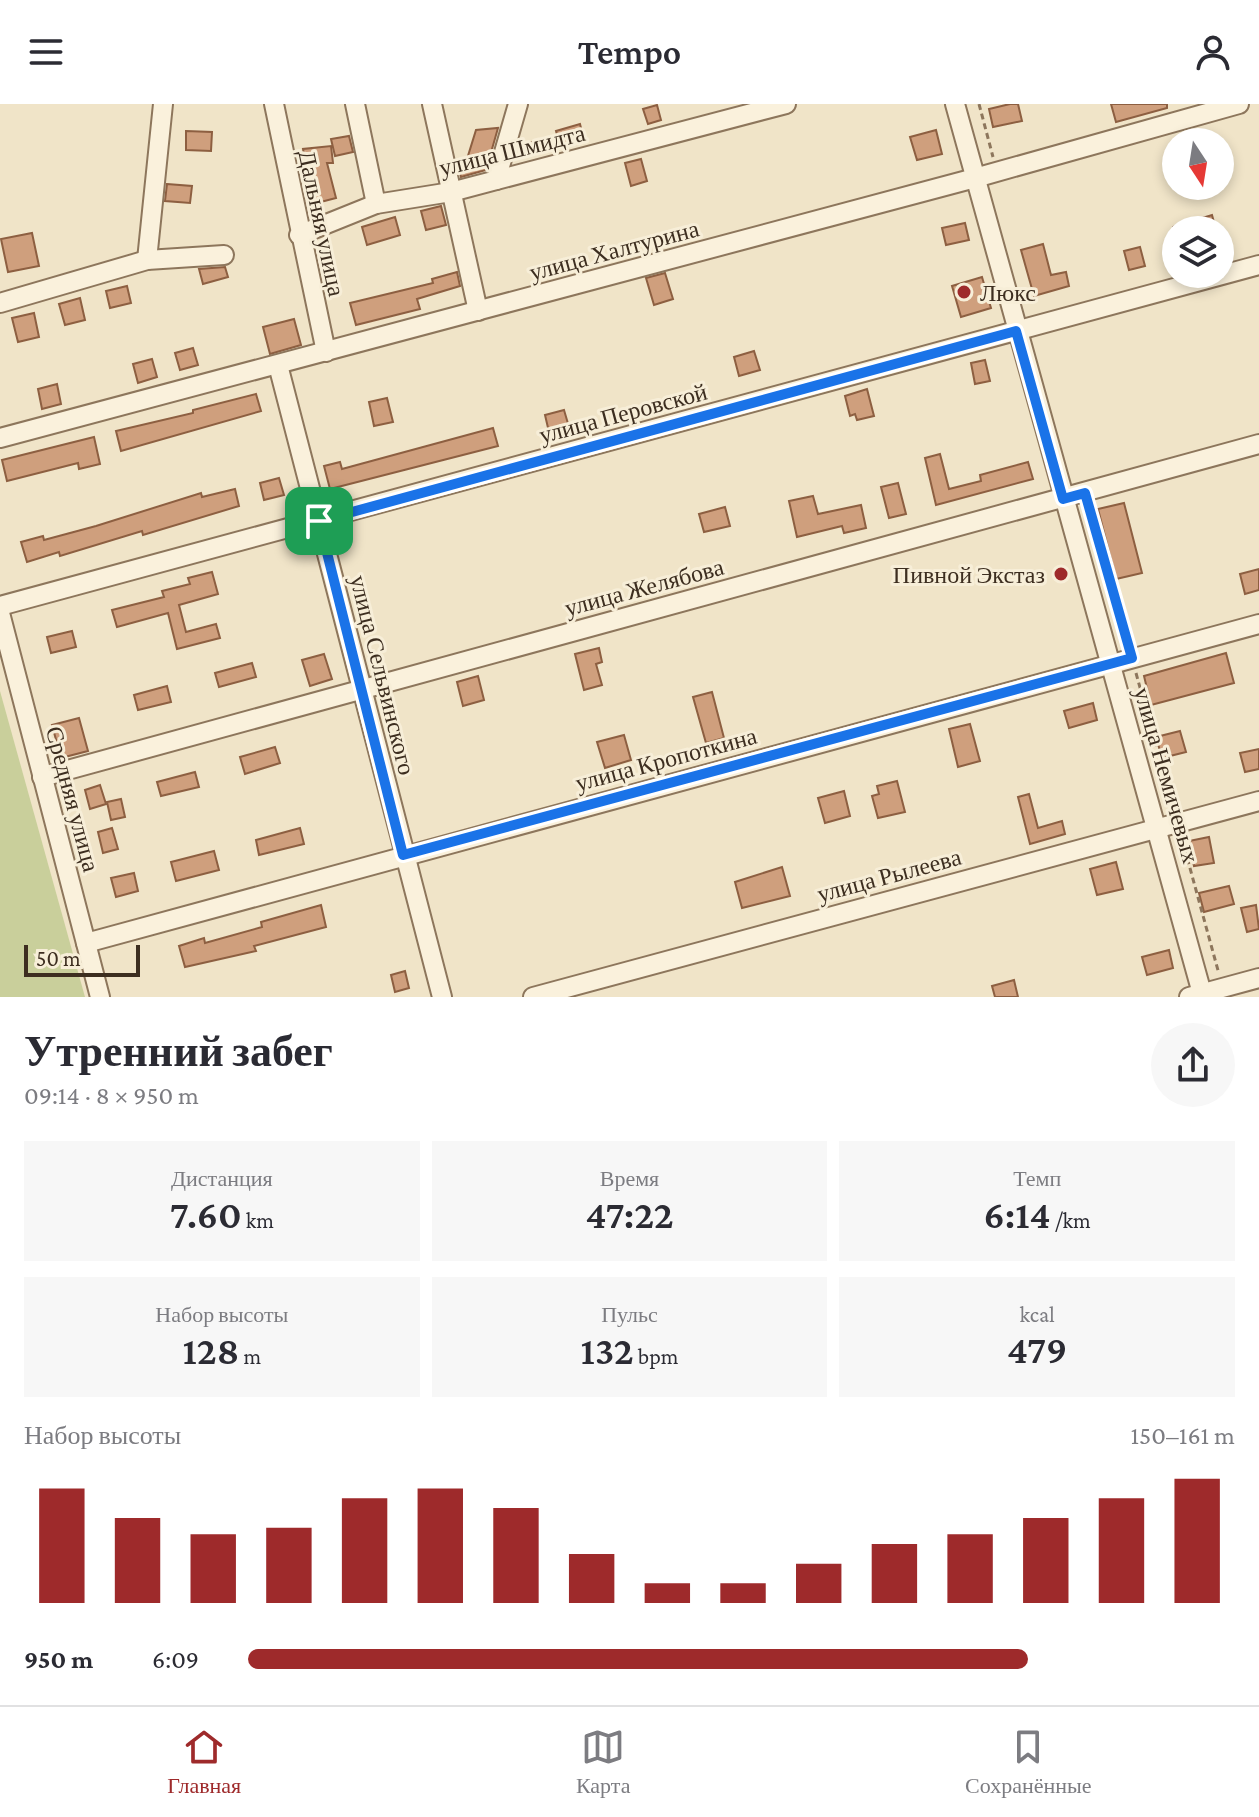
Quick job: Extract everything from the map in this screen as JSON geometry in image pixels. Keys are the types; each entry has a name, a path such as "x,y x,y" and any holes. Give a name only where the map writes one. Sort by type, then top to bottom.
{"street":[{"path":"147,260 163,104"},
{"name":"Дальняя улица","path":"274,104 299,235 326,352"},
{"path":"355,104 376,204"},
{"path":"432,104 478,311"},
{"path":"496,180 518,104"},
{"name":"улица Шмидта","path":"299,235 376,204 451,192 786,104"},
{"name":"улица Немичевых","path":"955,104 1063,499 1158,827 1198,996"},
{"name":"улица Халтурина","path":"0,438 998,172 1239,104"},
{"path":"0,303 147,260 224,255"},
{"name":"улица Перовской","path":"0,606 1259,265"},
{"name":"улица Сельвинского","path":"278,365 442,997"},
{"name":"улица Желябова","path":"42,777 1259,444"},
{"name":"Средняя улица","path":"0,613 100,997"},
{"name":"улица Кропоткина","path":"86,943 1259,624"},
{"name":"улица Рылеева","path":"533,997 1259,801"},
{"path":"1198,996 1259,978"}],"path":[{"path":"979,104 998,172"},
{"path":"1085,493 1223,988"}],"green space":[{"path":"0,691 85,997 0,997"}],"building":[{"path":"1018,104 1022,121 993,127 989,109"},
{"path":"1111,104 1167,104 1167,108 1116,122"},
{"path":"657,105 661,120 648,124 643,109"},
{"path":"580,124 584,140 560,146 556,131"},
{"path":"498,128 486,170 461,177 458,165 460,160 467,159 476,130"},
{"path":"936,130 942,154 917,160 910,137"},
{"path":"186,131 212,132 211,151 186,150"},
{"path":"349,136 353,152 335,156 331,139"},
{"path":"532,142 535,154 515,159 519,145"},
{"path":"331,146 333,163 327,163 336,198 313,204 303,149"},
{"path":"641,159 647,181 631,186 625,163"},
{"path":"167,184 192,186 190,203 165,201"},
{"path":"441,206 446,225 426,230 421,211"},
{"path":"395,217 400,235 367,245 362,227"},
{"path":"965,223 969,240 946,245 942,228"},
{"path":"32,233 39,266 8,272 1,239"},
{"path":"1043,244 1051,275 1066,272 1069,286 1034,296 1021,250"},
{"path":"1140,247 1145,266 1129,270 1124,251"},
{"path":"225,267 228,277 203,284 199,269"},
{"path":"457,272 460,286 417,299 420,309 356,325 350,303 433,283 432,279"},
{"path":"665,273 673,299 654,305 646,278"},
{"path":"982,277 991,308 961,317 952,286"},
{"path":"127,286 131,303 110,308 106,291"},
{"path":"80,298 85,320 65,325 59,304"},
{"path":"34,313 39,337 18,342 12,318"},
{"path":"294,319 301,345 270,354 263,327"},
{"path":"193,348 198,365 180,370 175,353"},
{"path":"754,351 760,370 739,376 734,357"},
{"path":"152,359 157,377 138,383 133,364"},
{"path":"985,360 990,381 975,384 971,363"},
{"path":"57,384 61,404 42,409 38,389"},
{"path":"867,389 874,416 857,420 855,414 850,416 845,396"},
{"path":"256,394 261,411 121,451 116,431"},
{"path":"387,398 393,422 374,426 369,402"},
{"path":"564,410 569,427 549,432 545,415"},
{"path":"493,428 498,446 330,489 324,466 340,462 342,469"},
{"path":"94,437 100,464 79,469 78,463 7,481 2,460"},
{"path":"940,454 949,489 981,481 980,475 1028,462 1033,479 936,505 925,458"},
{"path":"279,478 284,495 264,500 260,483"},
{"path":"898,483 906,514 889,518 881,487"},
{"path":"235,489 239,506 60,556 59,552 27,562 21,542 43,536 44,540 96,526 201,493 202,497"},
{"path":"813,496 818,514 861,505 866,528 844,533 842,526 797,537 789,501"},
{"path":"1124,503 1142,573 1116,579 1098,509"},
{"path":"725,507 730,526 704,532 699,514"},
{"path":"1259,569 1259,590 1245,594 1240,574"},
{"path":"212,572 218,594 179,605 186,632 216,624 220,638 177,649 168,613 117,627 112,610 164,597 162,591 190,584 188,578"},
{"path":"72,631 76,647 51,653 47,637"},
{"path":"599,648 602,662 596,664 602,685 584,690 575,654"},
{"path":"1226,653 1234,683 1151,705 1144,676"},
{"path":"324,654 332,679 310,686 302,660"},
{"path":"252,663 256,677 219,687 215,673"},
{"path":"478,676 484,700 463,706 457,682"},
{"path":"167,686 171,702 138,710 134,695"},
{"path":"712,692 724,738 706,743 693,697"},
{"path":"1093,703 1097,720 1069,728 1064,711"},
{"path":"79,718 88,751 61,758 52,725"},
{"path":"970,724 980,761 958,767 949,729"},
{"path":"1180,731 1186,752 1162,758 1156,737"},
{"path":"624,735 631,760 605,768 597,742"},
{"path":"275,747 280,763 245,774 240,757"},
{"path":"1259,749 1259,769 1245,772 1240,753"},
{"path":"195,772 199,787 161,796 157,782"},
{"path":"897,781 905,812 878,818 872,796 879,794 877,786"},
{"path":"100,785 106,804 90,809 85,790"},
{"path":"844,791 850,816 825,823 818,798"},
{"path":"1029,794 1038,828 1062,821 1065,834 1030,844 1018,797"},
{"path":"121,799 125,817 111,820 107,802"},
{"path":"112,828 118,849 103,853 98,832"},
{"path":"300,828 304,844 259,855 256,840"},
{"path":"1209,837 1214,863 1194,866 1189,841"},
{"path":"214,851 219,870 176,881 171,862"},
{"path":"1116,862 1123,889 1097,895 1090,869"},
{"path":"782,867 790,896 742,908 735,882"},
{"path":"134,873 138,891 116,897 111,878"},
{"path":"1229,886 1234,904 1204,912 1199,893"},
{"path":"321,905 326,927 254,946 256,951 185,967 179,946 204,938 205,943 262,927 261,922"},
{"path":"1256,905 1259,929 1247,932 1241,908"},
{"path":"1169,950 1173,968 1147,975 1142,957"},
{"path":"405,971 409,988 395,992 391,975"},
{"path":"1014,980 1018,997 995,997 992,986"}],"place":[{"name":"Люкс","path":"964,292"},
{"name":"Пивной Экстаз","path":"1061,574"}],"route":[{"path":"1016,331 1063,499 1085,493 1132,658 403,855 319,521 1016,331"}]}
